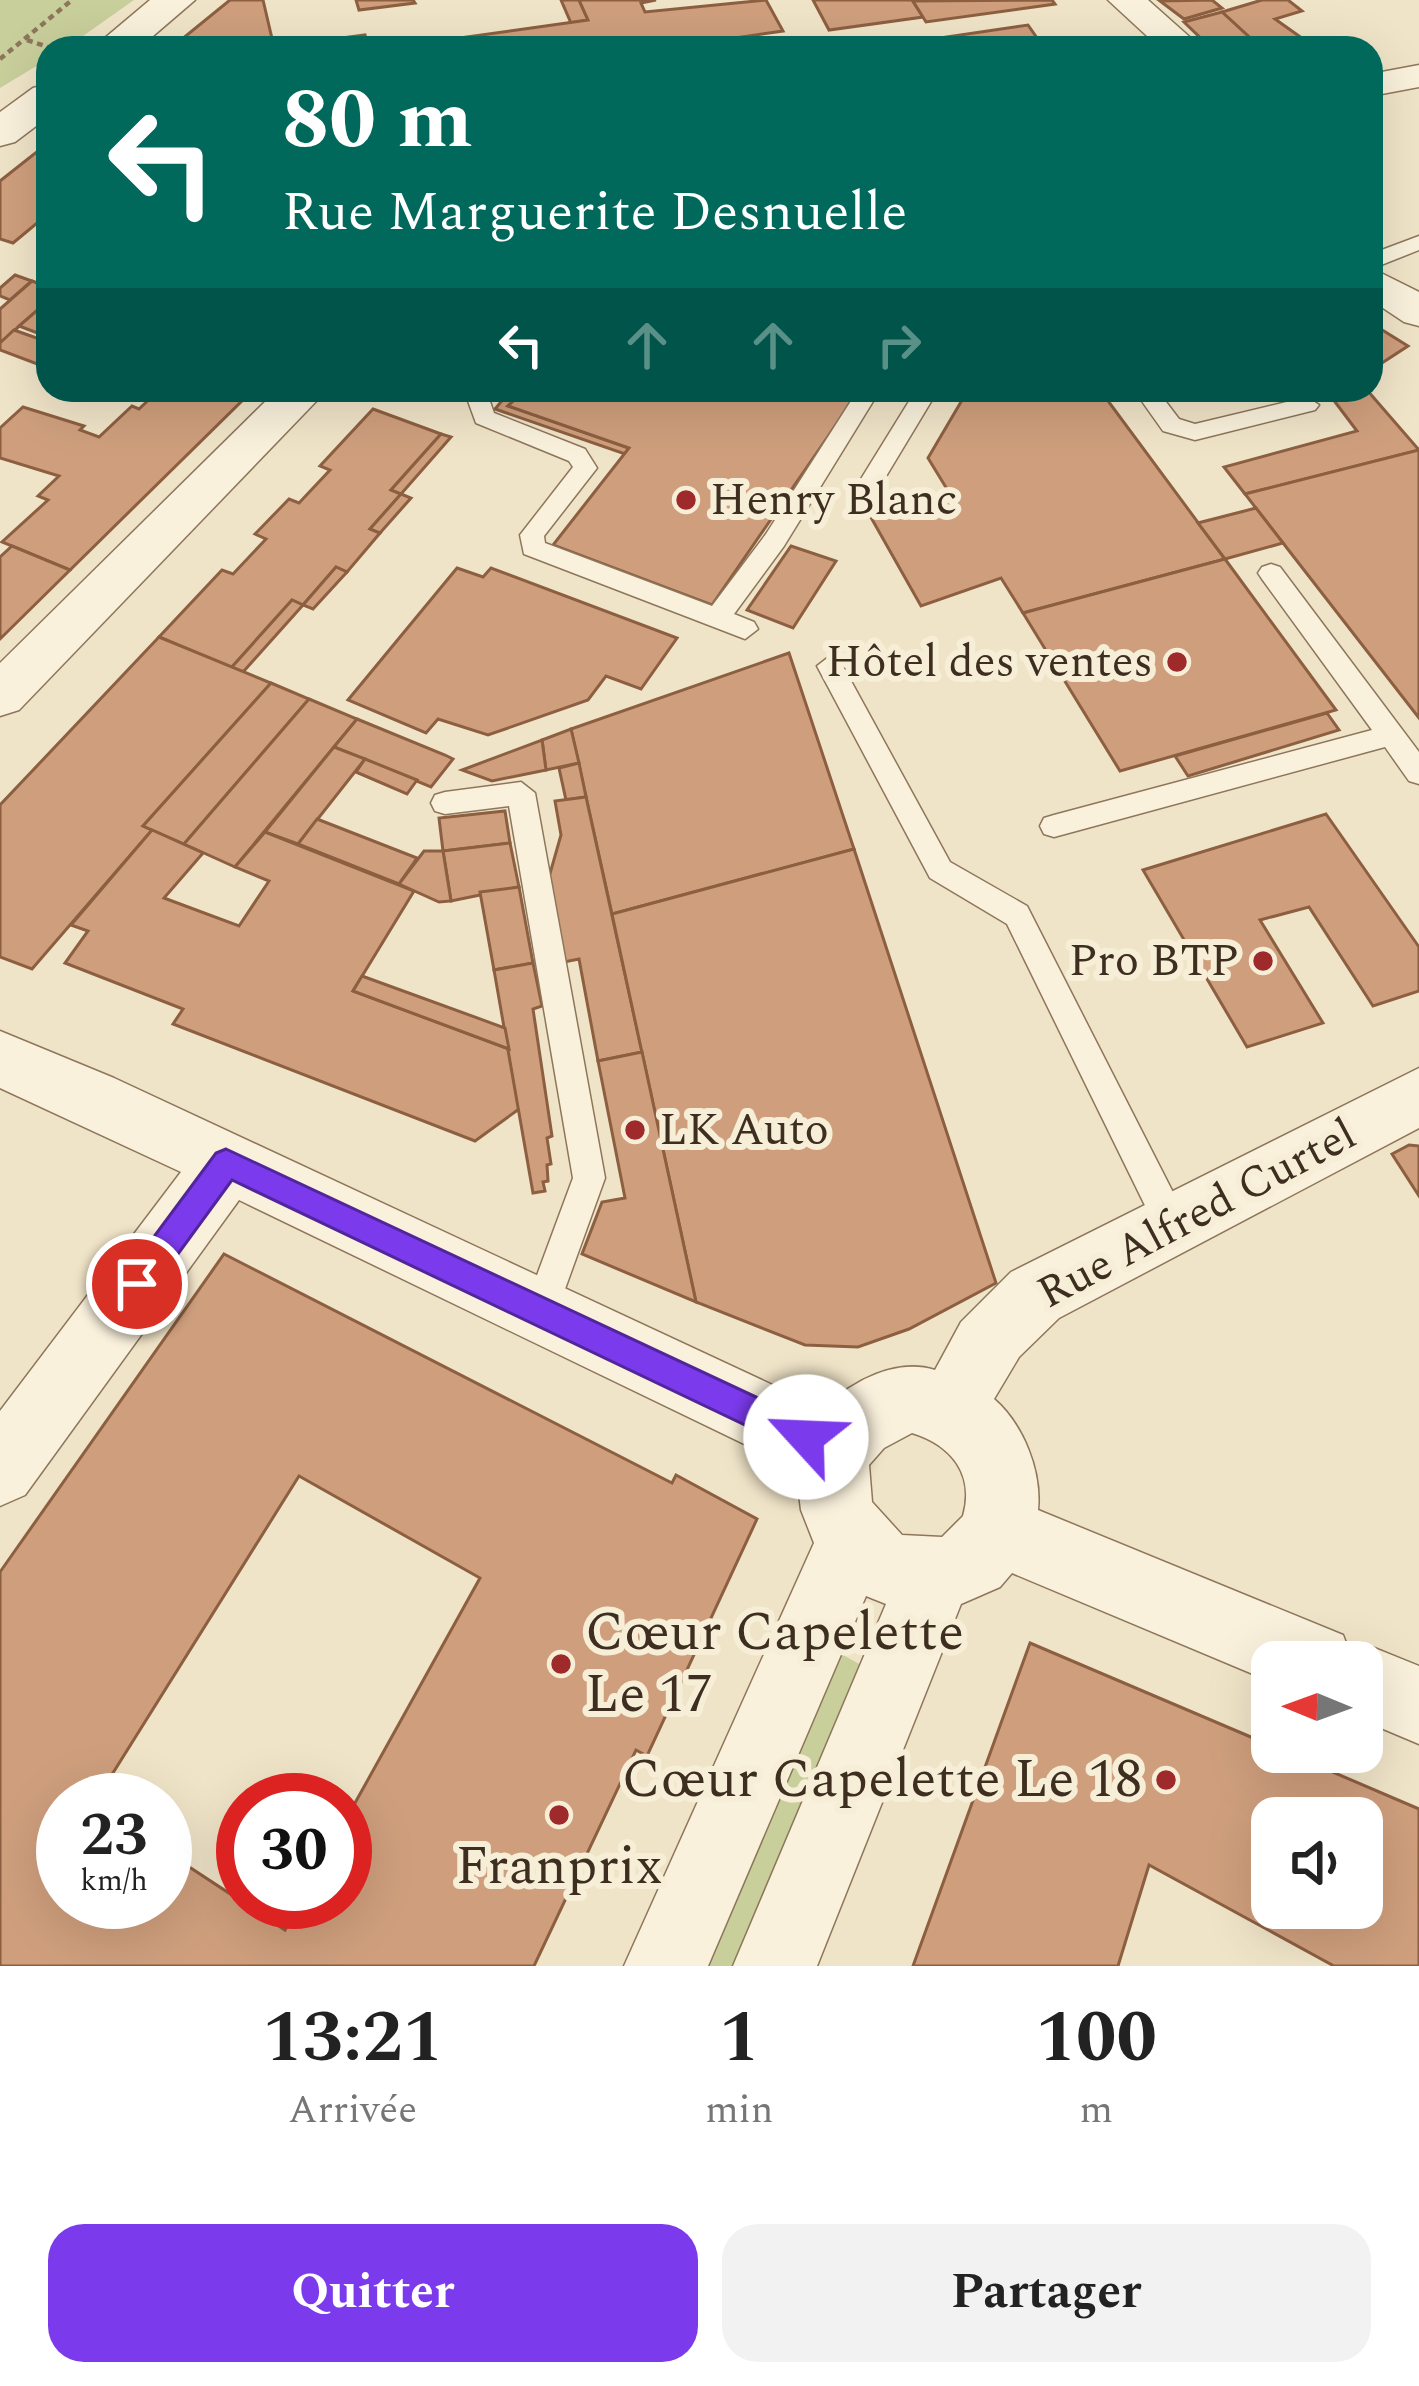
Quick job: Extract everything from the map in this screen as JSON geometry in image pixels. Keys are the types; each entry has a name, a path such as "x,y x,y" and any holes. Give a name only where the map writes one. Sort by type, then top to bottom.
{"street":[{"path":"134,36 175,0"},
{"path":"1106,0 1126,36"},
{"path":"1126,0 1169,36"},
{"path":"1383,84 1419,76"},
{"path":"0,133 36,107"},
{"path":"1383,289 1419,312"},
{"path":"0,696 292,402"},
{"path":"0,1059 838,1452"},
{"name":"Rue Alfred Curtel","path":"955,1410 967,1371 988,1338 1035,1295 1419,1096"},
{"path":"0,1470 226,1163"},
{"path":"912,1398 955,1410 982,1433 1001,1467 1005,1501 998,1530 983,1554 934,1579 884,1568 853,1541 833,1498 838,1452 848,1431 879,1406 912,1398"},
{"path":"998,1530 1265,1641"},
{"path":"666,1966 853,1541"},
{"path":"775,1966 934,1579"},
{"path":"1383,1690 1419,1705"}],"lane":[{"path":"1383,257 1419,242"},
{"path":"479,402 484,418 577,455 585,468 532,535 533,548 745,629"},
{"path":"717,618 775,540 861,402"},
{"path":"868,487 920,402"},
{"path":"1154,402 1171,425 1196,432 1307,405"},
{"path":"1271,573 1419,773"},
{"path":"830,666 940,871 1017,915 1172,1225"},
{"path":"1054,826 1391,735"},
{"path":"445,803 520,793 590,1178 540,1313"}],"path":[{"path":"0,59 72,0"},
{"path":"26,40 36,43"}],"green space":[{"path":"0,0 134,0 83,36 36,36 36,66 0,88"},
{"path":"834,1650 872,1671 751,1966 700,1966"}],"building":[{"path":"230,0 263,0 271,36 186,36"},
{"path":"356,0 413,0 415,3 359,10"},
{"path":"561,0 579,0 588,20 571,23"},
{"path":"579,0 656,0 641,3 645,12 766,0 783,31 749,36 474,36 588,20"},
{"path":"813,0 912,0 923,17 829,30"},
{"path":"1052,0 1055,4 926,22 913,1"},
{"path":"1212,0 1222,8 1184,19 1160,1"},
{"path":"1262,0 1288,0 1302,11 1275,19 1299,36 1248,36 1222,12"},
{"path":"1222,12 1248,36 1199,36 1184,22"},
{"path":"1028,25 1036,36 953,36"},
{"path":"36,152 36,224 13,243 0,239 0,181"},
{"path":"15,275 32,281 10,300 0,296 0,288"},
{"path":"36,282 36,312 0,343 0,309"},
{"path":"36,311 36,332 19,326"},
{"path":"14,330 36,338 36,364 0,350 0,343"},
{"path":"1383,330 1408,346 1383,362"},
{"path":"146,402 241,402 70,570 2,542 48,500 38,496 59,476 0,458 0,428 23,407 84,426 80,430 99,437 132,406 139,409"},
{"path":"501,402 512,402 508,406 629,448 625,454 495,409"},
{"name":"Henry Blanc","path":"512,402 852,402 712,605 553,545 629,448 508,406"},
{"path":"961,402 1109,402 1225,559 1023,613 1001,578 921,606 869,514 950,494 928,458"},
{"path":"1335,402 1377,402 1419,450 1245,494 1224,467 1357,431"},
{"path":"373,409 441,434 391,490 401,494 370,529 380,533 347,572 336,567 303,605 292,600 231,668 159,637 222,570 233,574 266,539 255,534 289,499 299,503 330,470 320,466"},
{"path":"441,434 451,437 401,494 391,490"},
{"path":"1419,450 1419,718 1245,494"},
{"path":"401,494 411,498 380,533 370,529"},
{"path":"1256,508 1283,543 1225,559 1198,523"},
{"path":"12,546 70,570 0,639 0,557"},
{"path":"791,546 836,561 793,628 747,610"},
{"name":"Hôtel des ventes","path":"1225,559 1336,710 1120,771 1023,613"},
{"path":"336,567 347,572 313,609 303,605"},
{"path":"457,568 483,577 491,568 677,638 641,689 606,676 588,700 488,735 438,719 426,733 348,700"},
{"path":"292,600 303,605 243,672 231,668"},
{"path":"159,637 271,683 143,826 152,830 32,969 0,957 0,805"},
{"path":"789,653 854,849 612,914 571,729"},
{"path":"271,683 309,699 184,844 143,826"},
{"path":"309,699 357,719 235,867 184,844"},
{"path":"1327,713 1339,730 1188,776 1175,756"},
{"path":"357,719 453,759 431,787 334,747"},
{"path":"571,729 579,763 546,770 542,740"},
{"path":"542,740 546,770 492,781 462,770"},
{"path":"334,747 365,759 298,844 265,832"},
{"path":"365,759 417,780 407,794 356,772"},
{"path":"579,763 586,797 566,800 559,768"},
{"path":"586,797 642,1052 598,1061 579,959 564,962 547,884 561,835 555,801"},
{"path":"505,811 510,843 443,851 439,818"},
{"path":"1326,814 1419,947 1419,991 1373,1006 1309,907 1260,920 1323,1023 1247,1047 1143,870"},
{"path":"317,819 417,858 399,884 298,844"},
{"path":"152,830 203,853 164,898 239,926 269,881 235,867 265,832 414,891 353,991 509,1049 519,1109 475,1141 173,1024 183,1009 65,963 88,931 71,925"},
{"path":"510,843 519,887 451,901 443,851"},
{"path":"854,849 996,1283 909,1329 858,1347 805,1345 696,1302 612,914"},
{"path":"424,851 443,851 451,901 439,902 399,884"},
{"path":"519,887 533,963 494,970 480,892"},
{"path":"533,963 542,1006 533,1009 552,1136 547,1138 551,1164 547,1165 548,1181 543,1182 545,1191 533,1193 494,970"},
{"path":"362,976 505,1028 509,1049 353,991"},
{"name":"LK Auto","path":"642,1052 696,1302 582,1254 602,1202 625,1198 598,1061"},
{"path":"1409,1145 1419,1146 1419,1196 1392,1154"},
{"name":"Cœur Capelette Le 17","path":"224,1254 672,1483 676,1475 757,1519 647,1756 636,1750 534,1966 0,1966 0,1572","holes":["299,1476 480,1578 372,1773 372,1929 216,1929 216,1885 192,1869 192,1929 36,1929 36,1773 113,1773"]},
{"name":"Cœur Capelette Le 18","path":"1030,1643 1251,1737 1251,1773 1335,1773 1419,1809 1419,1966 1334,1966 1266,1929 1383,1929 1383,1797 1251,1797 1251,1921 1149,1865 1118,1966 913,1966"}],"place":[{"name":"Henry Blanc","path":"686,500"},
{"name":"Hôtel des ventes","path":"1177,662"},
{"name":"Pro BTP","path":"1263,961"},
{"name":"LK Auto","path":"635,1130"},
{"name":"Cœur Capelette Le 17","path":"561,1664"},
{"name":"Cœur Capelette Le 18","path":"1166,1780"},
{"name":"Franprix","path":"559,1815"}],"route":[{"path":"137,1284 226,1163 806,1437"}]}
